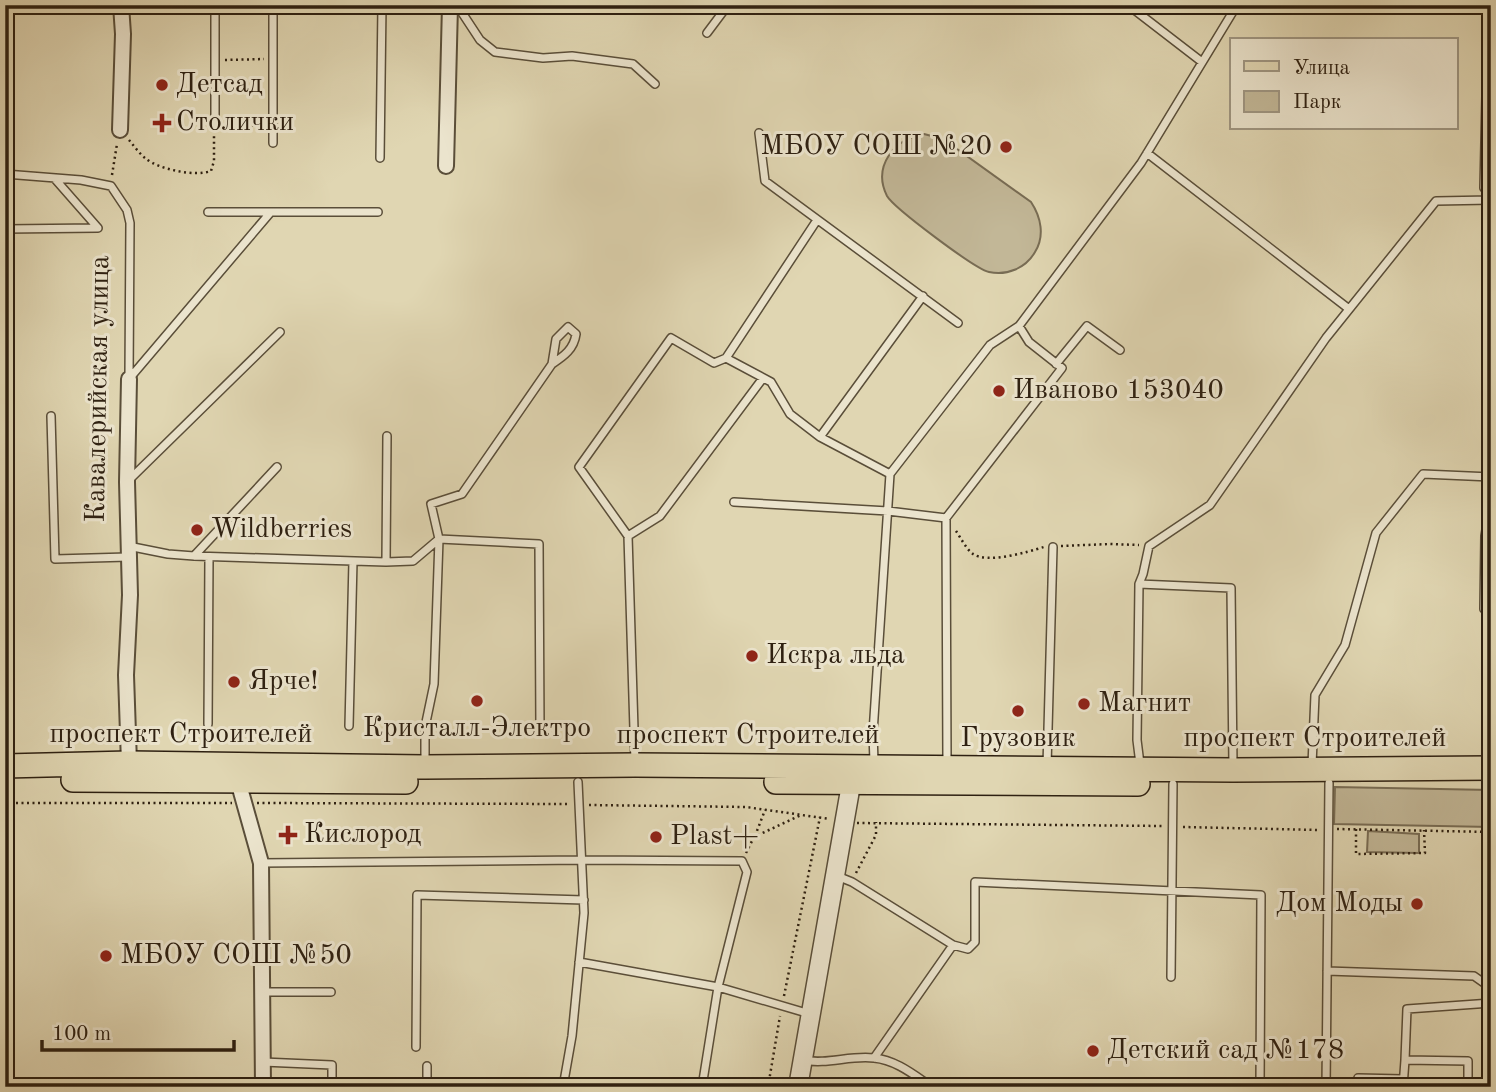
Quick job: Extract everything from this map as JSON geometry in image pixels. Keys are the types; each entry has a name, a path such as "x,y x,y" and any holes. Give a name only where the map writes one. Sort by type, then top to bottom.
{"main road":[{"name":"проспект Строителей","path":"238,772 635,765 860,772 1140,777 1320,776 1491,781"},
{"name":"проспект Строителей","path":"5,766 578,782 947,767 1047,768 1140,777"},
{"name":"проспект Строителей","path":"1174,777 1233,770 1320,776 1491,768"},
{"name":"проспект Строителей","path":"5,780 129,771"}],"street":[{"path":"120,130 123,34 121,5"},
{"path":"446,166 450,5"},
{"name":"Кавалерийская улица","path":"129,379 129,771"},
{"path":"238,772 261,863 263,1087"},
{"path":"798,1087 844,820 860,772"}],"lane":[{"path":"215,5 215,124"},
{"path":"273,143 274,5"},
{"path":"380,158 382,5"},
{"path":"457,5 480,40 495,52 543,58 572,56 633,64 655,84"},
{"path":"707,33 728,5"},
{"path":"1128,5 1202,62"},
{"path":"860,772 873,733 890,474 990,345 1018,326 1147,153 1237,5"},
{"path":"1488,5 1483,188 1491,195"},
{"path":"759,133 765,181 958,323"},
{"path":"1147,153 1349,309"},
{"path":"5,174 81,180 111,186"},
{"path":"5,229 98,228 55,179"},
{"name":"Кавалерийская улица","path":"111,186 127,210 130,223 129,379"},
{"path":"1140,777 1137,740 1139,584 1149,547 1210,505 1326,338 1436,201 1491,200"},
{"path":"208,212 377,212"},
{"path":"129,379 270,213"},
{"path":"635,765 628,536 579,467 671,338 714,363 726,358 817,220"},
{"path":"820,437 923,296"},
{"path":"947,767 946,518 1062,368 1029,342 1018,326"},
{"path":"1056,364 1087,326 1120,350"},
{"path":"425,767 425,727 435,684 439,539 431,504 462,494 552,364 564,356 575,343 576,334 568,327 556,339 552,364"},
{"path":"127,482 280,332"},
{"path":"726,358 771,382 790,414 820,437 890,474"},
{"path":"628,536 660,516 763,378"},
{"path":"51,416 55,559 128,552 386,562 412,561 439,539 539,544 540,729"},
{"path":"386,562 387,436"},
{"path":"194,556 277,467"},
{"path":"1326,1087 1327,830 1320,776 1315,695 1345,645 1376,533 1423,474 1491,477"},
{"path":"1483,609 1491,499"},
{"path":"734,502 887,511 946,518"},
{"path":"1047,768 1053,547"},
{"path":"208,724 209,557"},
{"path":"349,726 353,561"},
{"path":"1139,584 1231,588 1233,770"},
{"path":"1171,977 1171,827 1174,777"},
{"path":"564,1087 572,1036 584,900 578,782"},
{"path":"261,863 742,861 747,872 718,987 702,1087"},
{"path":"835,874 953,945 968,949 975,942 975,882 1261,895 1260,1087"},
{"path":"416,1046 417,895 584,900"},
{"path":"874,1058 953,945"},
{"path":"579,961 718,987 810,1014"},
{"path":"1327,971 1474,976 1491,988"},
{"path":"262,992 331,992"},
{"path":"1358,1078 1403,1083 1407,1010 1491,1003"},
{"path":"802,1060 816,1063 874,1058 895,1063 932,1087"},
{"path":"1405,1060 1468,1061 1468,1087"},
{"path":"263,1062 332,1065 332,1087"},
{"path":"427,1087 428,1066"}],"path":[{"path":"215,61 273,59"},
{"path":"120,130 146,159 175,171 202,174 211,171 214,161 215,124 273,126"},
{"path":"111,186 120,130"},
{"path":"946,518 971,553 981,558 1053,547 1110,544 1149,547"},
{"path":"5,803 746,807 865,824 876,822 1327,830 1356,828 1491,832"},
{"path":"742,861 765,810"},
{"path":"754,837 801,815"},
{"path":"768,1087 821,817"},
{"path":"852,882 876,835 876,822"},
{"path":"1356,828 1356,854 1425,853 1424,830"}],"green space":[{"path":"924,134 943,139 1031,202 1041,233 1038,246 1027,262 1015,270 989,272 952,250 887,196 882,174 889,155 904,141"},
{"path":"1335,787 1491,790 1491,827 1334,824"},
{"path":"1368,831 1419,834 1419,853 1367,852"}],"place":[{"name":"Детсад","path":"162,85"},
{"name":"Столички","path":"162,123"},
{"name":"МБОУ СОШ №20","path":"1006,147"},
{"name":"Иваново 153040","path":"999,391"},
{"name":"Wildberries","path":"197,530"},
{"name":"Искра льда","path":"752,656"},
{"name":"Ярче!","path":"234,682"},
{"name":"Кристалл-Электро","path":"477,701"},
{"name":"Магнит","path":"1084,704"},
{"name":"Грузовик","path":"1018,711"},
{"name":"Кислород","path":"288,835"},
{"name":"Plast+","path":"656,837"},
{"name":"Дом Моды","path":"1417,904"},
{"name":"МБОУ СОШ №50","path":"106,956"},
{"name":"Детский сад №178","path":"1093,1051"}]}
